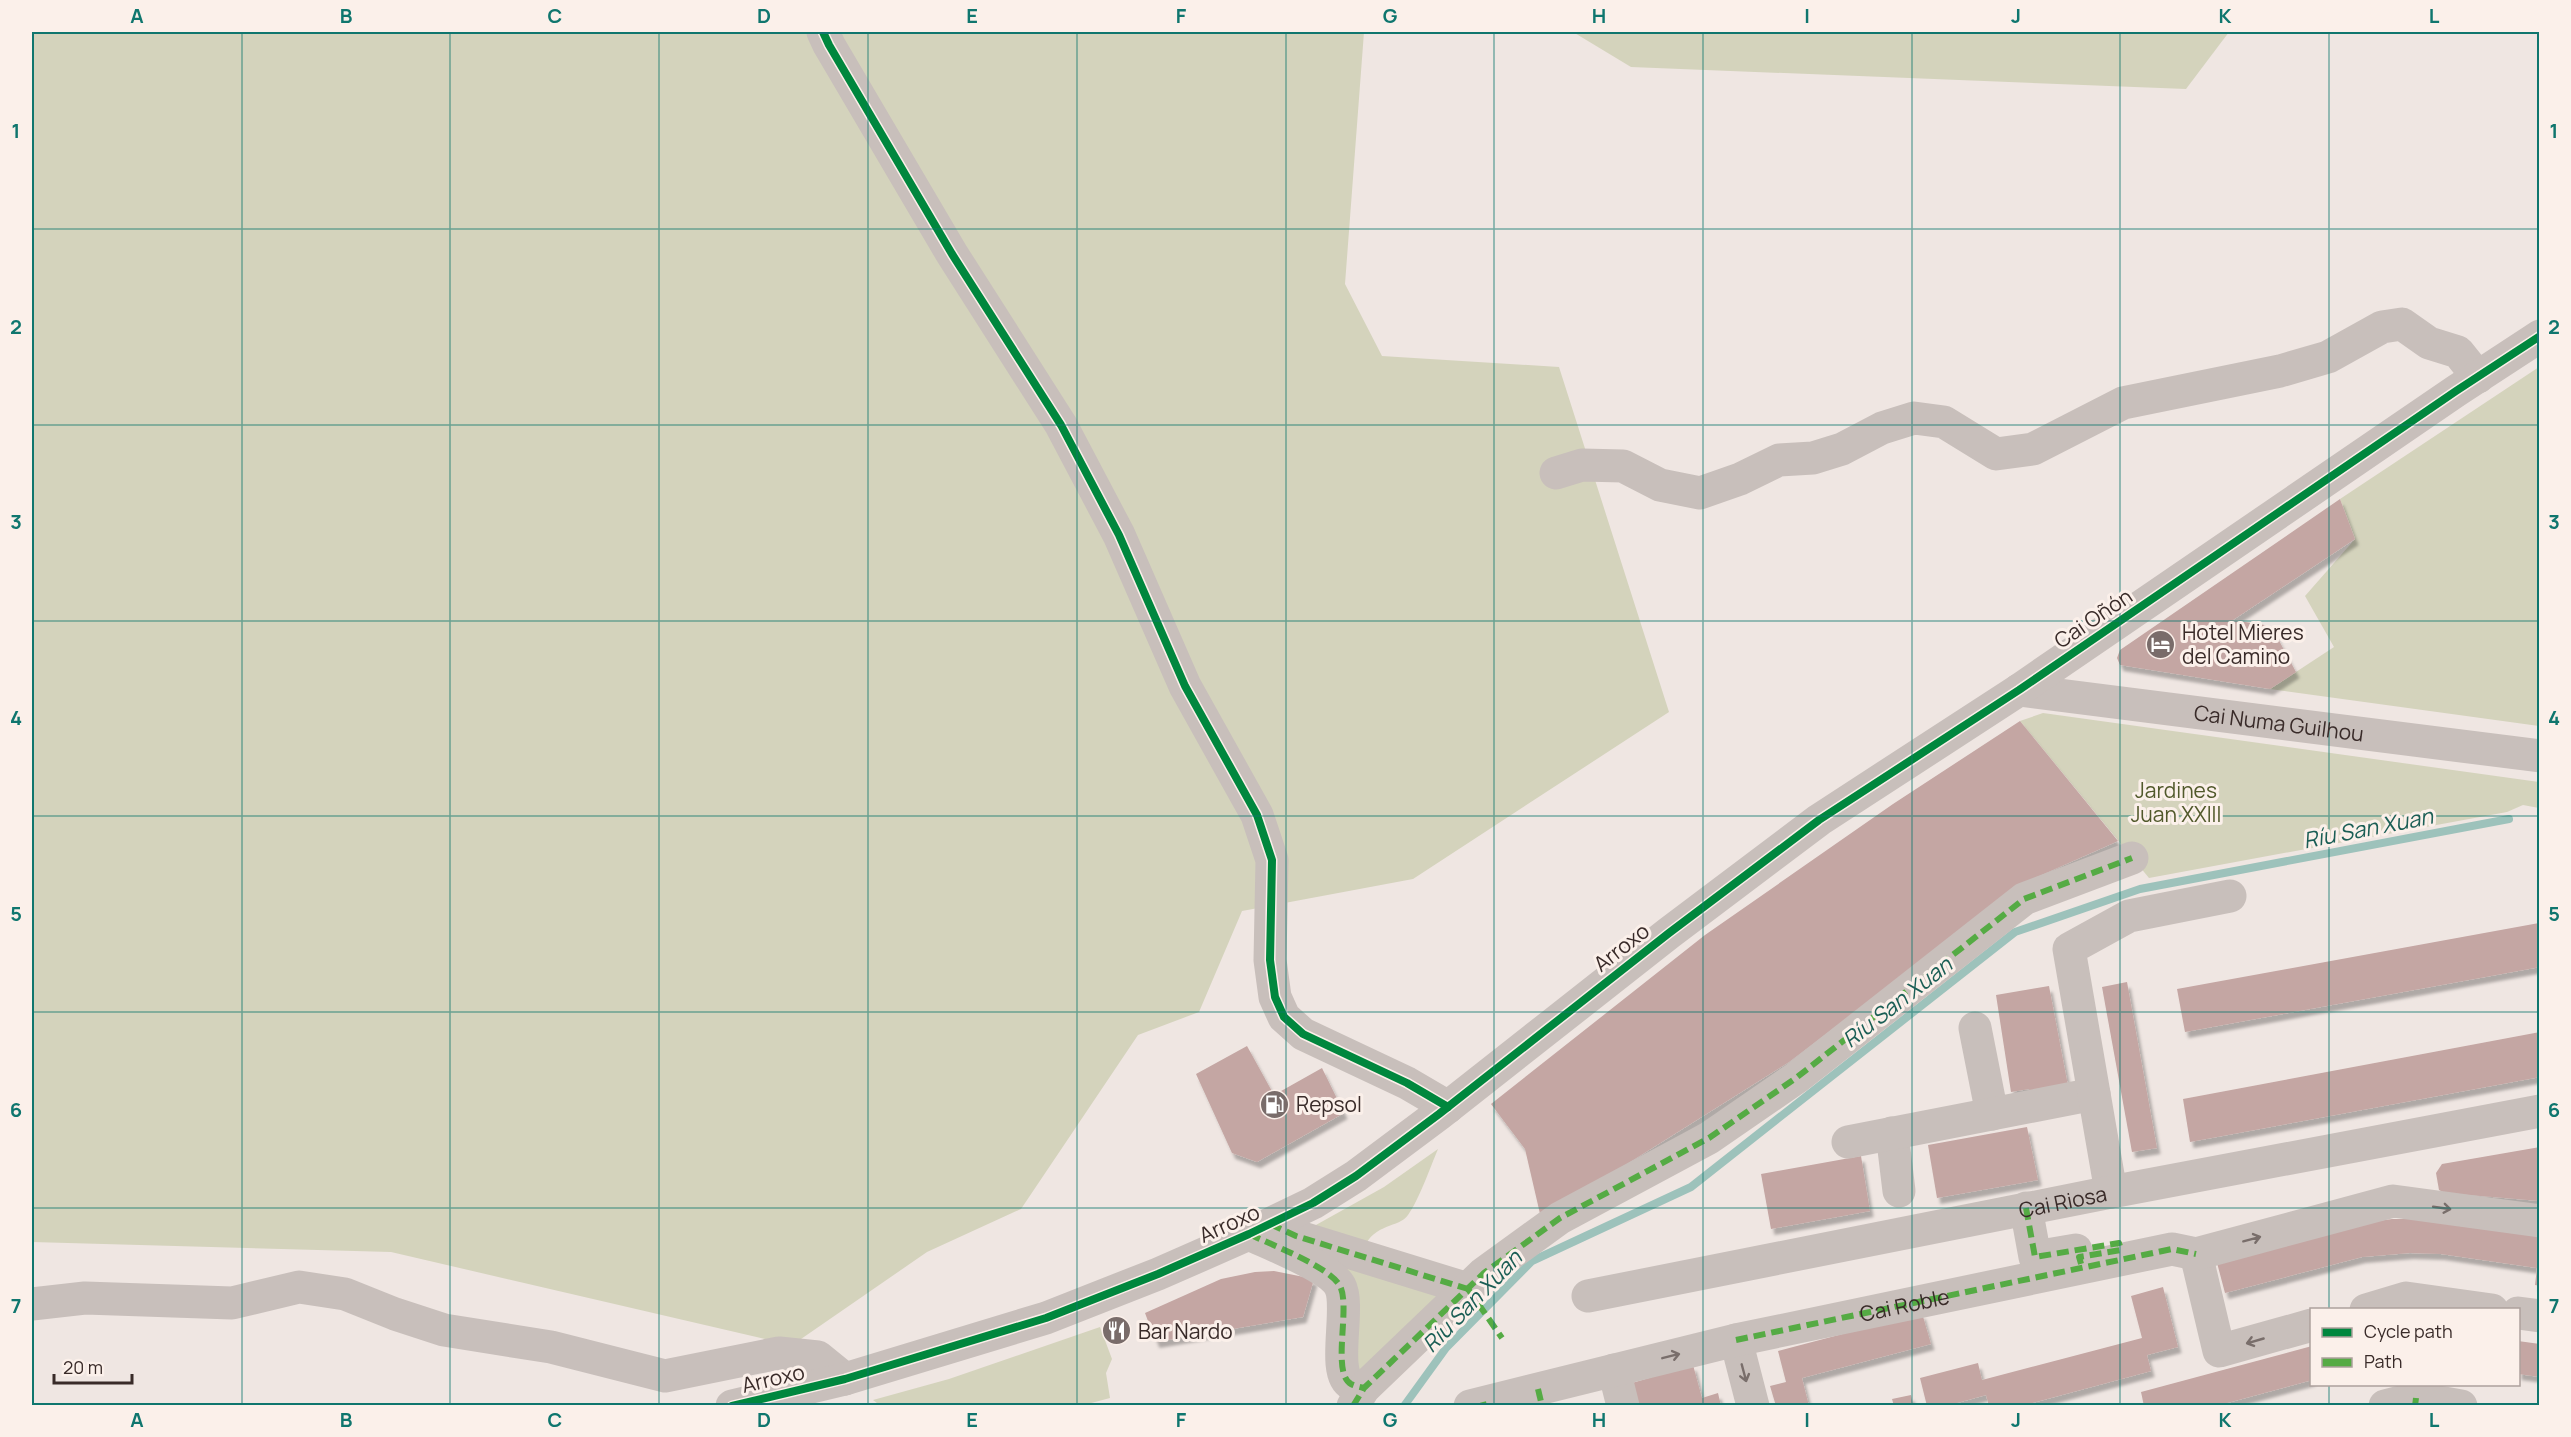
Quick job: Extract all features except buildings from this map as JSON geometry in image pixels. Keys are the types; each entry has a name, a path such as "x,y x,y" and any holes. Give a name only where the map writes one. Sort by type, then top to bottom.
{"street":[{"path":"823,32 952,254 1061,425 1119,534 1185,686 1257,815 1272,861 1270,960 1275,997 1284,1017 1303,1034 1407,1083 1448,1107"},
{"path":"1556,473 1582,465 1623,466 1660,485 1700,493 1740,479 1779,460 1813,458 1842,449 1882,428 1914,418 1944,422 1996,454 2033,449 2123,403 2280,371 2328,357 2382,327 2402,324 2430,342 2458,352 2478,377"},
{"name":"Cai Oñón","path":"1669,933 1819,819 2019,690 2540,336"},
{"name":"Cai Numa Guilhou","path":"2019,690 2540,756"},
{"path":"1259,1229 1324,1271 1340,1287 1343,1306 1342,1366 1345,1377 1359,1397 1484,1273 1560,1218 1709,1138 1787,1084 2024,899 2132,858"},
{"path":"2110,1192 2068,949 2129,916 2230,896"},
{"name":"Arroxo","path":"732,1406 845,1379 1046,1318 1259,1229 1313,1203 1356,1176 1448,1107 1669,933"},
{"path":"1975,1028 1992,1114"},
{"path":"1848,1142 2094,1094"},
{"name":"Cai Riosa","path":"1588,1296 2026,1208 2540,1111"},
{"path":"1892,1133 1899,1191"},
{"path":"2310,1326 2219,1352 2196,1254 2394,1201 2540,1221"},
{"path":"2026,1208 2035,1257 2119,1243 2121,1250 2079,1257 2082,1268"},
{"path":"1259,1229 1296,1236 1468,1289"},
{"name":"Cai Roble","path":"1479,1404 1543,1394 1614,1370 1736,1340 2172,1249 2196,1254"},
{"path":"32,1304 85,1298 232,1303 299,1287 345,1294 394,1314 444,1330 551,1347 665,1376 779,1353 818,1357 845,1379"},
{"path":"2373,1308 2406,1298 2478,1308"},
{"path":"2520,1313 2540,1316"},
{"path":"1736,1340 1753,1406"},
{"path":"1614,1370 1623,1406"},
{"path":"2385,1406 2415,1402 2461,1406"}],"green space":[{"path":"32,32 1364,32 1345,284 1382,356 1559,367 1669,712 1413,879 1242,911 1199,1012 1138,1035 1021,1209 927,1252 801,1339 769,1340 391,1252 32,1242"},
{"path":"1573,32 2229,32 2186,89 1631,67"},
{"path":"2539,367 2539,726 2270,689 2334,647 2305,596 2355,539 2340,499"},
{"name":"Jardines Juan XXIII","path":"2043,713 2539,782 2539,808 2523,805 2507,812 2149,878 2020,721"},
{"path":"1438,1149 1420,1193 1408,1215 1374,1234 1364,1248 1307,1230 1384,1187"},
{"path":"1339,1260 1445,1294 1360,1379"},
{"path":"1100,1327 1112,1359 1106,1373 1110,1398 1080,1406 881,1406 873,1400 949,1379"}],"waterway":[{"name":"Ríu San Xuan","path":"1404,1406 1446,1348 1532,1261 1691,1187 2015,932 2140,889 2509,819"}],"marked path":[{"path":"1353,1406 1364,1388 1484,1273 1560,1218 1709,1138 1796,1078 2024,899 2132,858"},
{"path":"2026,1208 2035,1257 2119,1243 2121,1250 2079,1257 2082,1267"},
{"path":"1270,1224 1296,1236 1468,1289"},
{"path":"1249,1234 1325,1271 1340,1286 1344,1309 1342,1367 1345,1377 1351,1384 1364,1388"},
{"path":"1736,1340 2172,1249 2196,1254"},
{"path":"1468,1289 1502,1338"},
{"path":"1538,1389 1542,1406"},
{"path":"2415,1406 2416,1398"},
{"path":"1483,1402 1484,1406"}],"cycle path":[{"path":"823,32 952,254 1061,425 1119,535 1185,686 1257,815 1272,860 1270,960 1275,997 1284,1017 1303,1034 1407,1083 1448,1107"},
{"path":"732,1406 845,1379 1046,1318 1158,1274 1313,1203 1356,1176 1439,1114 1669,933 1819,820 2019,690 2540,336"}],"place":[{"name":"Hotel Mieres del Camino","path":"2161,644"},
{"name":"Repsol","path":"1275,1104"},
{"name":"Bar Nardo","path":"1117,1331"}]}
